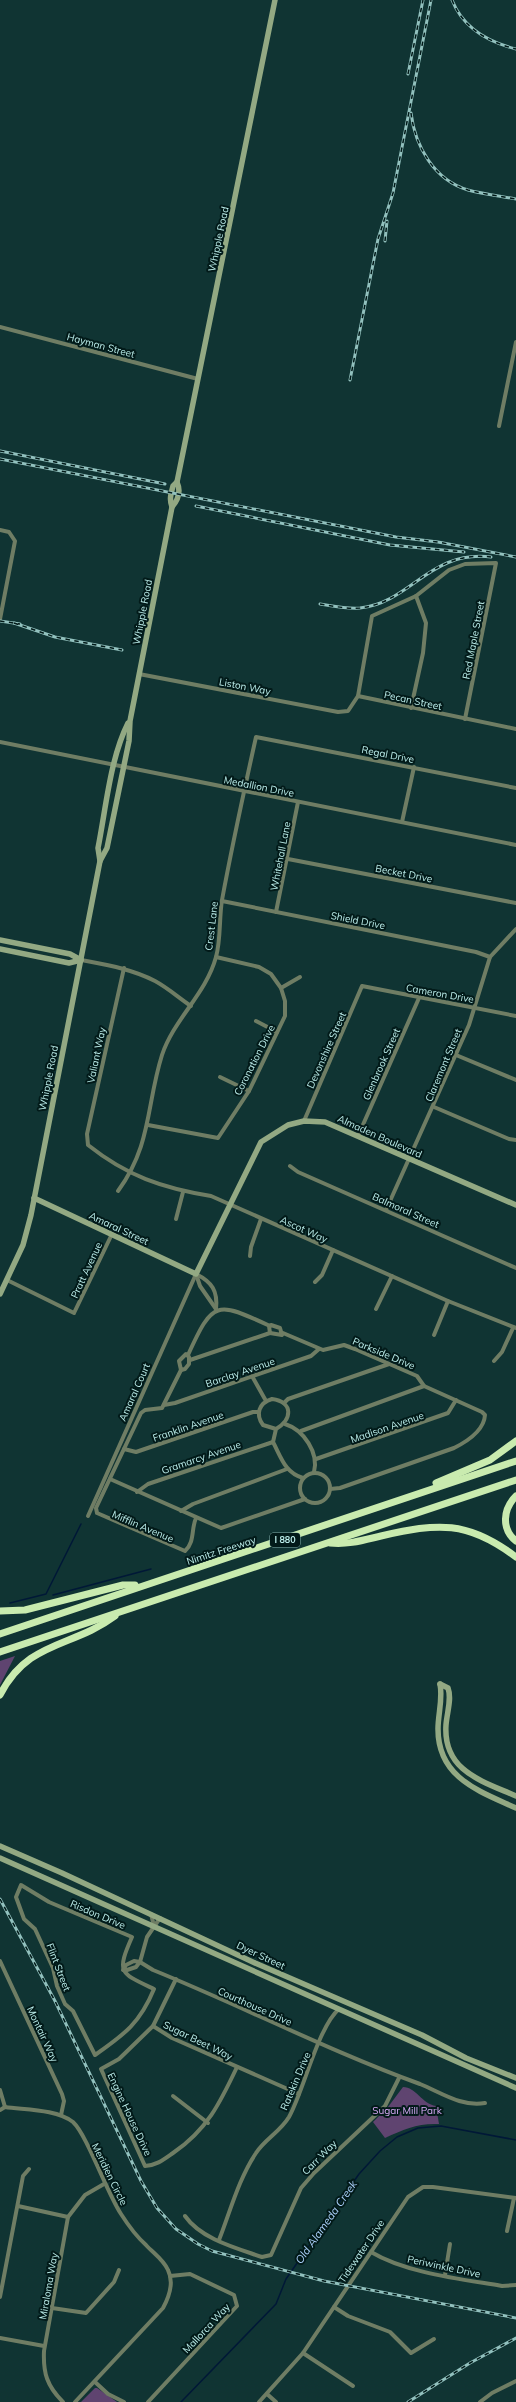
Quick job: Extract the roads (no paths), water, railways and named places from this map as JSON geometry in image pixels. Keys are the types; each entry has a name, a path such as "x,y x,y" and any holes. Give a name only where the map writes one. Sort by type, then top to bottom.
{"highway":[{"path":"428,1489 439,1481 490,1460 516,1441"},
{"name":"Nimitz Freeway","path":"0,1634 141,1586 270,1545 428,1489 516,1461"},
{"name":"I 880","path":"0,1652 516,1480"},
{"path":"516,1496 508,1507 505,1518 508,1530 516,1541"},
{"path":"326,1543 344,1544 415,1528 447,1526 463,1529 485,1537 516,1557"},
{"path":"0,1611 25,1610 123,1585 141,1586"},
{"path":"0,1695 15,1672 36,1654 103,1626 122,1612"}],"main road":[{"name":"Whipple Road","path":"0,1294 23,1245 34,1198 100,861 107,848 124,767 129,741 130,721 172,507 177,502 180,487 177,482 276,0"},
{"name":"Whipple Road","path":"100,861 98,848 120,739 130,721"},
{"path":"0,940 70,954 81,960"},
{"path":"0,949 69,963 81,960"},
{"name":"Almaden Boulevard","path":"196,1274 229,1204 261,1142 288,1125 304,1121 325,1122 516,1205"},
{"name":"Amaral Street","path":"34,1198 196,1274"},
{"path":"516,1796 484,1784 461,1768 447,1742 446,1724 450,1693 448,1688 440,1684 438,1730 440,1746 447,1763 471,1787 516,1808"},
{"name":"Dyer Street","path":"0,1846 354,2006 422,2035 466,2058 516,2078"},
{"name":"Dyer Street","path":"0,1858 516,2088"},
{"path":"338,2009 345,2006 354,2006"}],"street":[{"name":"Hayman Street","path":"0,326 198,379"},
{"path":"499,426 516,342"},
{"path":"0,530 9,532 13,536 14,546 0,619"},
{"name":"Red Maple Street","path":"416,596 448,570 465,564 496,563 465,719"},
{"path":"358,696 372,616 416,596 426,623 423,653 411,708"},
{"name":"Liston Way","path":"140,674 338,712 348,711 358,696"},
{"name":"Pecan Street","path":"358,696 516,730"},
{"name":"Regal Drive","path":"256,737 516,788"},
{"name":"Crest Lane","path":"118,1191 131,1174 148,1125 163,1051 172,1034 202,990 216,957 222,901 256,737"},
{"name":"Medallion Drive","path":"0,742 244,792 516,845"},
{"path":"402,822 414,767"},
{"name":"Whitehall Lane","path":"276,912 288,859 298,802"},
{"name":"Becket Drive","path":"288,859 516,903"},
{"name":"Shield Drive","path":"222,901 476,952 490,957"},
{"name":"Claremont Street","path":"386,1210 434,1107 456,1055 475,1007 490,957 516,929"},
{"path":"512,933 516,937"},
{"name":"Coronation Drive","path":"148,1125 218,1138 249,1091 284,1016 286,1001 281,988 271,974 259,967 216,957"},
{"path":"81,960 124,968 156,982 191,1006"},
{"name":"Valiant Way","path":"88,1145 87,1134 124,968"},
{"path":"281,988 300,977"},
{"name":"Cameron Drive","path":"362,986 516,1016"},
{"name":"Devonshire Street","path":"304,1121 362,986"},
{"name":"Glenbrook Street","path":"358,1136 419,998"},
{"path":"256,1021 277,1032"},
{"path":"456,1055 516,1080"},
{"path":"220,1077 249,1091"},
{"path":"434,1107 509,1139 516,1140"},
{"name":"Ascot Way","path":"88,1145 118,1167 142,1179 183,1192 211,1196 448,1301 514,1328"},
{"name":"Balmoral Street","path":"290,1166 298,1172 516,1268"},
{"path":"176,1219 183,1192"},
{"path":"250,1256 251,1247 261,1219"},
{"name":"Pratt Avenue","path":"7,1280 74,1313 112,1234"},
{"path":"315,1282 322,1275 333,1250"},
{"path":"196,1274 200,1286 216,1309"},
{"name":"Amaral Street","path":"196,1274 205,1279 214,1288 217,1297 216,1309"},
{"name":"Amaral Court","path":"88,1516 196,1274"},
{"path":"376,1309 392,1276"},
{"path":"434,1335 448,1301"},
{"path":"181,1370 178,1364 181,1358 188,1355 203,1323 209,1314 216,1309 234,1310 270,1326 277,1325 283,1333 319,1349"},
{"path":"270,1326 270,1333"},
{"path":"494,1361 502,1352 514,1328"},
{"path":"110,1479 142,1411 158,1409 164,1405 181,1370 185,1369 190,1360 270,1333 278,1336 282,1335 283,1333"},
{"name":"Parkside Drive","path":"110,1479 196,1518 225,1528 305,1499 318,1502 328,1495 330,1489 361,1481 454,1448 467,1441 485,1420 485,1415 482,1412 424,1386 417,1376 389,1364 344,1345 327,1350 319,1349"},
{"name":"Barclay Avenue","path":"164,1405 175,1403 311,1356 319,1349"},
{"path":"188,1355 190,1360"},
{"path":"284,1403 288,1399 389,1364"},
{"path":"252,1376 266,1401"},
{"path":"301,1432 424,1386"},
{"path":"279,1400 284,1403 288,1409 288,1417 285,1424 276,1429 269,1429 263,1425 258,1412 261,1406 266,1401 279,1400"},
{"name":"Madison Avenue","path":"316,1460 448,1413 456,1400"},
{"name":"Franklin Avenue","path":"124,1449 136,1452 253,1412 258,1412"},
{"path":"285,1424 301,1432 316,1460 314,1472"},
{"path":"276,1429 273,1442 287,1469 291,1474 303,1478"},
{"name":"Gramarcy Avenue","path":"137,1492 148,1484 273,1442"},
{"path":"181,1511 192,1504 287,1469"},
{"path":"314,1472 326,1477 330,1489"},
{"path":"305,1499 300,1489 303,1478 314,1472"},
{"name":"Mifflin Avenue","path":"110,1479 96,1508 97,1513 101,1516 185,1551 193,1537 193,1525 196,1518"},
{"name":"Risdon Drive","path":"21,1884 48,1902 132,1937 121,1961 124,1969"},
{"name":"Flint Street","path":"21,1884 16,1897 24,1919 34,1929 53,1968 57,1986 63,1998 73,2011 95,2054 117,2040 138,2020 154,1989 134,1980 124,1969"},
{"path":"151,1914 154,1926"},
{"path":"124,1969 127,1970 136,1967 139,1963 147,1937 160,1918"},
{"name":"Montair Way","path":"0,1961 62,2094 64,2101 61,2115"},
{"name":"Courthouse Drive","path":"139,1963 399,2078 454,2100 476,2104 485,2103"},
{"name":"Engine House Drive","path":"176,1979 153,2026 119,2059 101,2070 145,2166 156,2165 188,2143 208,2123"},
{"name":"Ratekin Drive","path":"219,2240 248,2166 262,2146 285,2123 333,2014 338,2009"},
{"name":"Sugar Beet Way","path":"153,2026 172,2038 299,2094"},
{"path":"173,2096 208,2123 237,2067"},
{"name":"Carr Way","path":"219,2240 266,2257 274,2251 301,2188 314,2173 385,2106 399,2078"},
{"path":"0,2090 5,2107 0,2110"},
{"name":"Meridien Circle","path":"5,2107 61,2115 77,2127 120,2214 135,2234 159,2258 170,2276"},
{"path":"0,2297 23,2176 29,2169"},
{"name":"Miraloma Way","path":"63,2402 47,2382 44,2371 44,2346 68,2217 85,2195 104,2184"},
{"name":"Tidewater Drive","path":"259,2402 303,2353 408,2197 423,2187 515,2198"},
{"path":"507,2231 515,2198"},
{"path":"18,2206 68,2217"},
{"path":"185,2216 193,2228 219,2240"},
{"path":"445,2275 450,2244"},
{"name":"Periwinkle Drive","path":"371,2252 386,2261 403,2266 502,2286 516,2286"},
{"path":"52,2308 86,2314 114,2282 119,2270"},
{"name":"Mallorca Way","path":"148,2402 237,2306 234,2295 190,2274 170,2276"},
{"path":"75,2402 164,2308 170,2292 170,2276"},
{"path":"334,2307 348,2316 390,2332 411,2353 434,2339"},
{"path":"0,2338 44,2346"},
{"path":"303,2353 353,2386"},
{"path":"480,2402 492,2393 516,2381"},
{"path":"95,2382 108,2394 124,2402"},
{"path":"267,2394 276,2402"}],"waterway":[{"path":"10,1603 46,1594 81,1524"},
{"path":"53,1595 151,1569"},
{"name":"Old Alameda Creek","path":"181,2402 276,2304 286,2279 359,2174 380,2151 397,2137 418,2128 441,2126 516,2140"}],"railway":[{"path":"408,74 423,0"},
{"path":"350,380 378,239 393,193 431,0"},
{"path":"452,0 457,10 470,26 486,38 516,49"},
{"path":"411,113 413,125 422,149 428,160 445,178 468,190 516,199"},
{"path":"385,241 387,221"},
{"path":"0,451 165,484"},
{"path":"0,459 396,537 438,542 516,557"},
{"path":"196,506 390,545 464,552"},
{"path":"320,604 355,608 378,604 394,597 436,568 452,561 470,557 491,557"},
{"path":"0,621 20,624"},
{"path":"14,623 55,637 122,650"},
{"path":"0,1899 55,2001 141,2181 157,2208 176,2229 198,2244 212,2251 324,2281 516,2318"},
{"path":"408,2402 470,2363 516,2338"}],"park label":[{"name":"Sugar Mill Park","path":"407,2110"}]}
